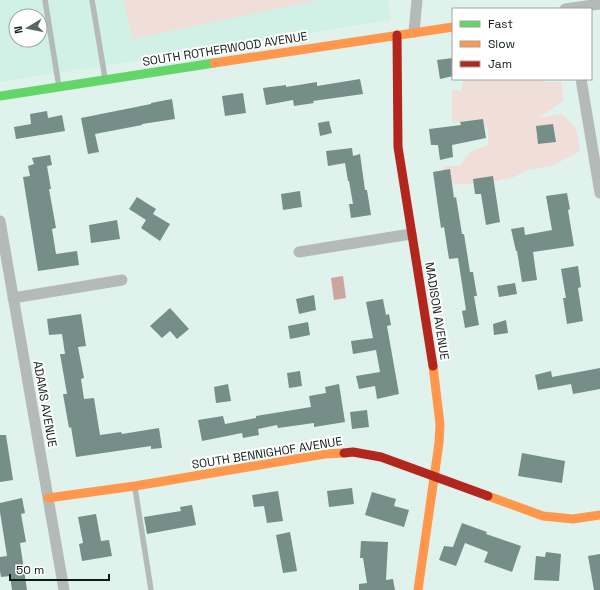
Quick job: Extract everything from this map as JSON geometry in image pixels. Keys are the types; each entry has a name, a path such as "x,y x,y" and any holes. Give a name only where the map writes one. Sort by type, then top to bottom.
{"street":[{"path":"414,32 417,0"},
{"path":"575,8 600,4"},
{"name":"SOUTH ROTHERWOOD AVENUE","path":"0,96 452,27"},
{"name":"MADISON AVENUE","path":"397,35 398,147 411,234 431,348 438,406 439,443 418,590"},
{"path":"581,80 600,193"},
{"name":"ADAMS AVENUE","path":"0,222 64,590"},
{"path":"298,252 411,234"},
{"path":"13,298 122,280"},
{"name":"SOUTH BENNIGHOF AVENUE","path":"48,498 135,486 325,454 353,452 381,457 435,478 543,516 573,519 600,515"}],"lane":[{"path":"45,0 59,87"},
{"path":"92,0 105,80"},
{"path":"135,486 151,590"}],"shaded area":[{"path":"0,0 388,0 391,20 0,82"},
{"path":"123,0 318,0 133,39"},
{"path":"463,80 545,80 544,82 561,82 564,101 538,118 562,114 576,128 580,151 552,166 528,170 514,177 490,182 437,186 444,166 460,166 470,152 488,145 488,128 479,120 452,123 452,90 461,91"},
{"path":"343,276 346,298 334,300 331,278"}],"building":[{"path":"452,58 452,76 440,79 437,60"},
{"path":"360,79 363,94 313,101 314,103 294,106 293,100 266,105 263,88 286,85 286,87 317,82 317,86"},
{"path":"243,93 246,113 225,116 222,96"},
{"path":"172,99 175,119 95,134 99,152 88,154 81,118"},
{"path":"47,111 48,118 62,115 65,131 16,139 14,127 31,124 30,114"},
{"path":"483,119 486,138 452,145 453,157 440,160 438,145 431,145 429,129 461,125 460,122"},
{"path":"329,121 332,133 320,136 318,123"},
{"path":"553,124 556,142 538,144 536,126"},
{"path":"352,148 353,156 360,154 365,190 367,190 371,215 351,218 349,204 353,204 345,163 328,166 326,151"},
{"path":"50,155 52,165 47,166 51,189 49,189 56,228 52,229 56,254 77,251 79,265 38,271 23,177 30,176 28,166 34,164 32,158"},
{"path":"450,169 454,198 456,197 470,272 473,272 477,296 474,296 479,325 465,328 462,311 466,310 458,258 449,259 444,227 441,228 433,172"},
{"path":"493,176 500,222 486,225 481,194 475,194 473,179"},
{"path":"300,191 302,207 283,210 281,194"},
{"path":"567,193 570,209 568,210 574,246 533,252 537,280 522,282 517,251 511,229 524,227 525,235 552,230 546,196"},
{"path":"137,197 156,209 153,214 170,224 160,241 141,228 146,220 129,209"},
{"path":"117,220 120,239 91,243 89,225"},
{"path":"578,266 581,287 578,288 583,321 567,324 563,298 566,298 561,269"},
{"path":"515,283 517,294 499,297 497,286"},
{"path":"314,295 316,310 299,314 296,299"},
{"path":"383,299 386,315 389,314 391,325 387,326 399,394 377,399 375,386 359,389 356,376 380,372 376,350 353,354 351,341 373,338 366,302"},
{"path":"170,308 189,329 177,339 170,331 162,338 150,326"},
{"path":"81,314 86,346 78,347 84,378 81,379 84,399 94,398 100,435 121,432 122,434 159,428 162,448 151,449 151,446 76,457 63,394 67,394 60,354 65,354 62,334 49,335 47,319"},
{"path":"506,320 508,333 494,335 493,324"},
{"path":"308,322 310,335 290,339 288,326"},
{"path":"600,368 600,389 573,394 571,384 538,390 535,375 551,371 552,377"},
{"path":"300,371 302,386 289,388 287,373"},
{"path":"228,384 231,401 216,403 214,387"},
{"path":"339,384 345,422 314,427 314,423 278,428 277,425 258,429 259,435 243,438 242,433 202,441 198,420 223,416 225,424 256,418 256,416 311,407 309,396 326,393 325,387"},
{"path":"367,410 369,427 352,429 350,412"},
{"path":"0,435 6,435 13,480 0,482"},
{"path":"522,453 565,461 562,483 518,476"},
{"path":"352,488 354,504 329,507 327,491"},
{"path":"278,491 283,521 267,523 264,506 254,507 252,495"},
{"path":"372,492 396,499 394,506 409,510 404,527 365,515"},
{"path":"22,498 25,513 21,514 26,542 20,543 27,590 12,590 10,576 1,577 0,571 0,557 7,556 0,503"},
{"path":"192,505 196,525 147,534 144,517 181,511 180,507"},
{"path":"96,514 101,541 109,540 112,556 82,561 79,544 83,543 78,517"},
{"path":"462,523 487,532 486,534 521,546 512,572 484,562 488,552 465,543 456,566 439,560 444,546 453,547"},
{"path":"290,532 297,571 283,573 276,535"},
{"path":"361,541 388,542 386,580 393,579 395,590 359,590 359,584 367,583 363,558 360,558"},
{"path":"546,552 561,554 559,581 534,580 536,556 545,557"},
{"path":"600,554 600,590 594,590 588,556"}],"traffic: fast":[{"path":"0,96 214,63"}],"traffic: slow":[{"path":"214,63 452,27"},
{"path":"418,590 439,443 440,424 433,366"},
{"path":"48,498 135,486 325,454 344,453"},
{"path":"488,496 543,516 573,519 600,515"}],"traffic: jam":[{"path":"397,35 398,147 433,366"},
{"path":"344,453 353,452 381,457 488,496"}]}
